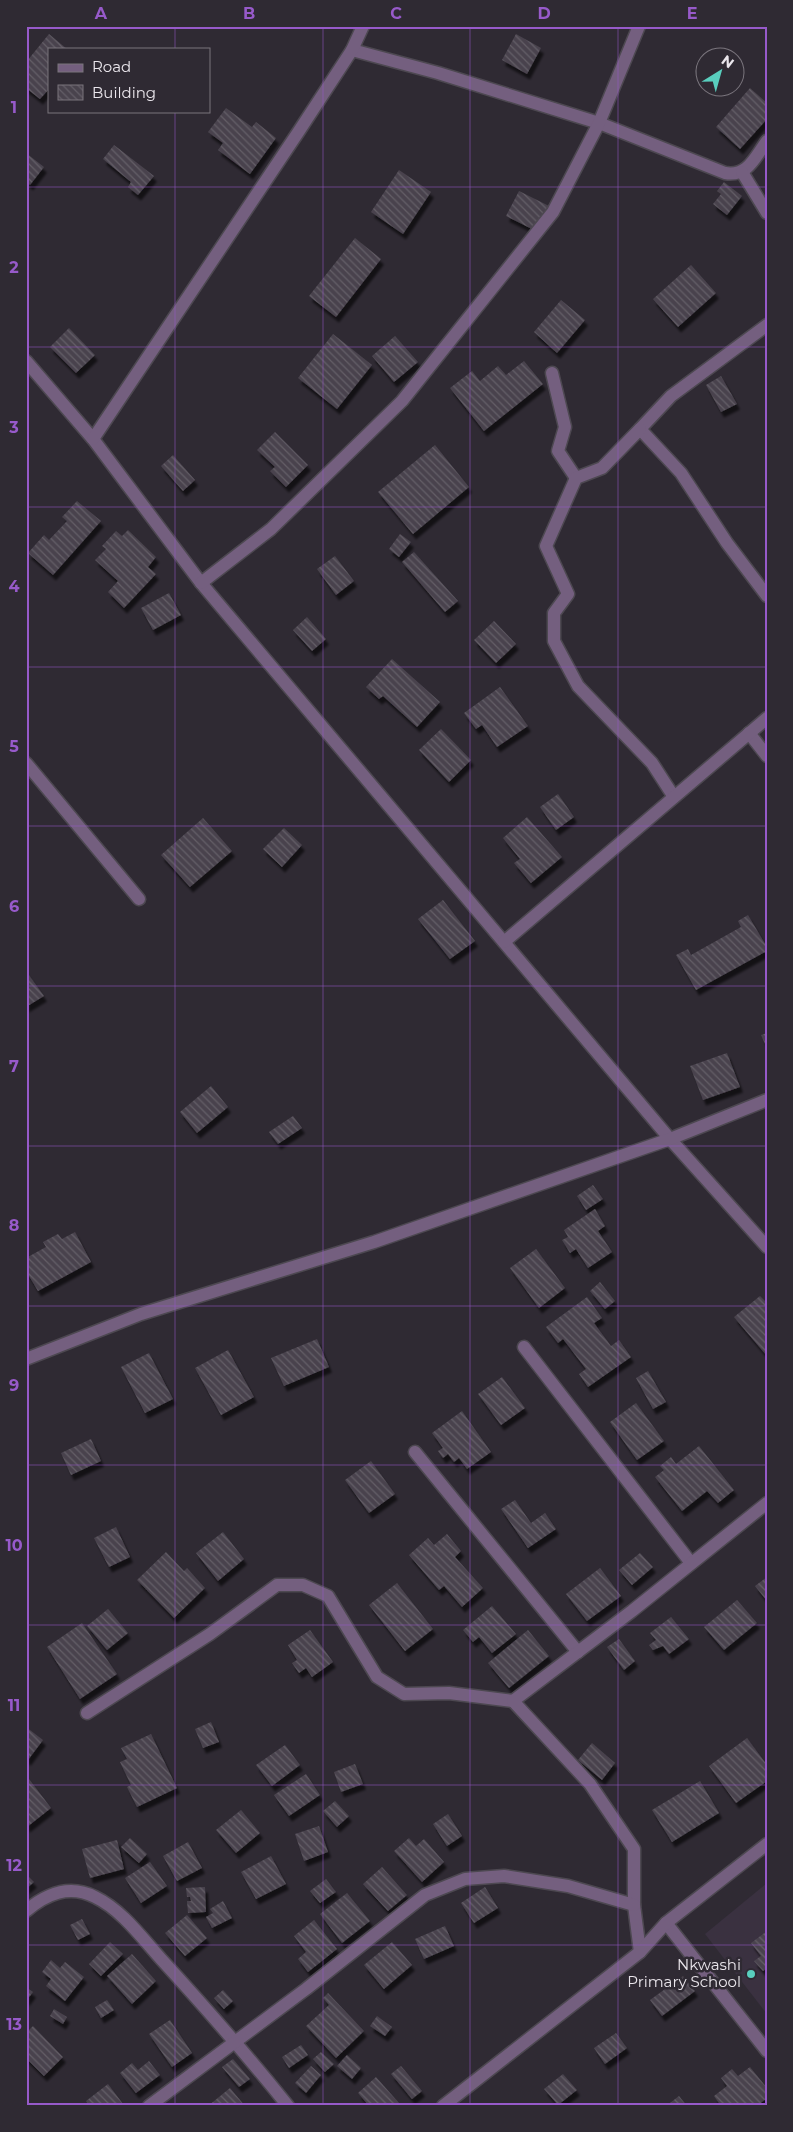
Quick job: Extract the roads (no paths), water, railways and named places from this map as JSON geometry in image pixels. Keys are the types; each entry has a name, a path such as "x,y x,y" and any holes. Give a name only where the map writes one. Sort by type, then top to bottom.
{"street":[{"path":"92,439 352,50 363,26"},
{"path":"201,583 271,529 402,401 553,212 598,123 639,26"},
{"path":"352,50 438,73 598,123 726,173 736,175 746,171 767,141"},
{"path":"742,172 767,213"},
{"path":"674,797 652,763 578,686 554,641 554,613 568,594 546,546 576,478 602,468 671,396 767,325"},
{"path":"26,361 92,439 201,583 670,1139 767,1247"},
{"path":"552,373 565,427 558,451 576,478"},
{"path":"640,429 681,473 727,543 767,596"},
{"path":"504,942 767,718"},
{"path":"749,733 767,756"},
{"path":"26,763 139,899"},
{"path":"26,1358 141,1314 374,1242 670,1139 767,1100"},
{"path":"524,1347 691,1563"},
{"path":"416,1452 578,1652"},
{"path":"513,1701 767,1503"},
{"path":"87,1713 210,1634 277,1585 303,1585 328,1596 377,1677 404,1694 449,1693 513,1701 590,1784 634,1849 634,1905 640,1952"},
{"path":"443,2106 640,1952 666,1923 767,1844"},
{"path":"149,2106 356,1950 425,1895 465,1879 504,1876 568,1886 634,1905"},
{"path":"26,1912 38,1901 66,1890 96,1897 123,1917 236,2041 288,2106"},
{"path":"666,1923 767,2051"}],"place":[{"name":"Nkwashi Primary School","path":"751,1974"}]}
